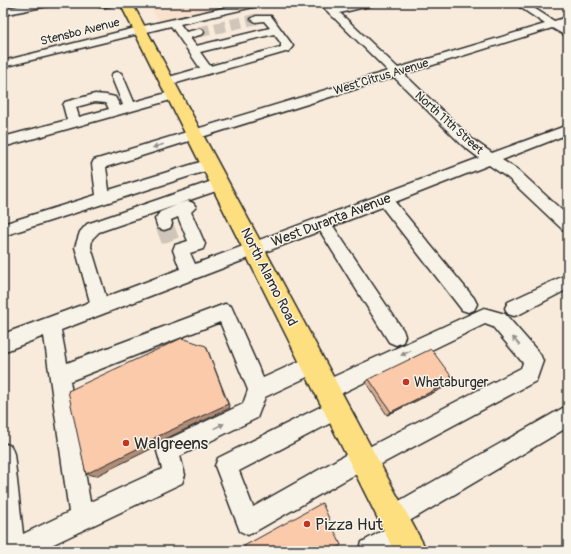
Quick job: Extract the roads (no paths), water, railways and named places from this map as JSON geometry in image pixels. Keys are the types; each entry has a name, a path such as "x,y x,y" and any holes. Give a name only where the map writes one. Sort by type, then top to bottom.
{"main road":[{"name":"North Alamo Road","path":"126,3 402,534"}],"street":[{"path":"3,12 47,3"},
{"path":"99,3 109,3"},
{"name":"Stensbo Avenue","path":"3,64 258,3"},
{"name":"North 11th Street","path":"324,3 467,142 513,174 568,225"},
{"path":"333,12 369,3"},
{"path":"519,3 568,34"},
{"path":"3,142 130,108 207,70 285,49 287,46 286,43 267,18 256,19"},
{"name":"West Citrus Avenue","path":"101,178 99,164 568,20"},
{"path":"174,22 207,70"},
{"path":"193,50 275,30"},
{"path":"183,36 199,32"},
{"path":"117,76 130,108"},
{"path":"74,123 69,105 103,97 111,100 116,111"},
{"name":"West Duranta Avenue","path":"3,343 568,129"},
{"path":"3,230 210,164"},
{"path":"101,178 110,184 116,185 150,176 175,175"},
{"path":"101,178 101,188 104,198"},
{"path":"164,224 163,219 165,216 223,189"},
{"path":"100,307 83,247 83,240 87,233 93,228 223,189"},
{"path":"384,199 468,304"},
{"path":"182,209 196,244 177,247 190,273"},
{"path":"323,223 396,336"},
{"path":"514,308 568,281"},
{"path":"3,454 13,551 174,475 168,451 250,411 258,390 225,312 58,376"},
{"path":"327,390 484,316 499,320 532,361 529,374 363,460 248,523 226,466 337,409"},
{"path":"51,325 81,518"},
{"path":"258,390 313,364"},
{"path":"371,551 402,534 568,415"}],"tunnel":[{"path":"199,32 256,19"},
{"path":"164,224 172,245"}],"place":[{"name":"Whataburger","path":"406,382"},
{"name":"Walgreens","path":"126,443"},
{"name":"Pizza Hut","path":"307,524"}]}
